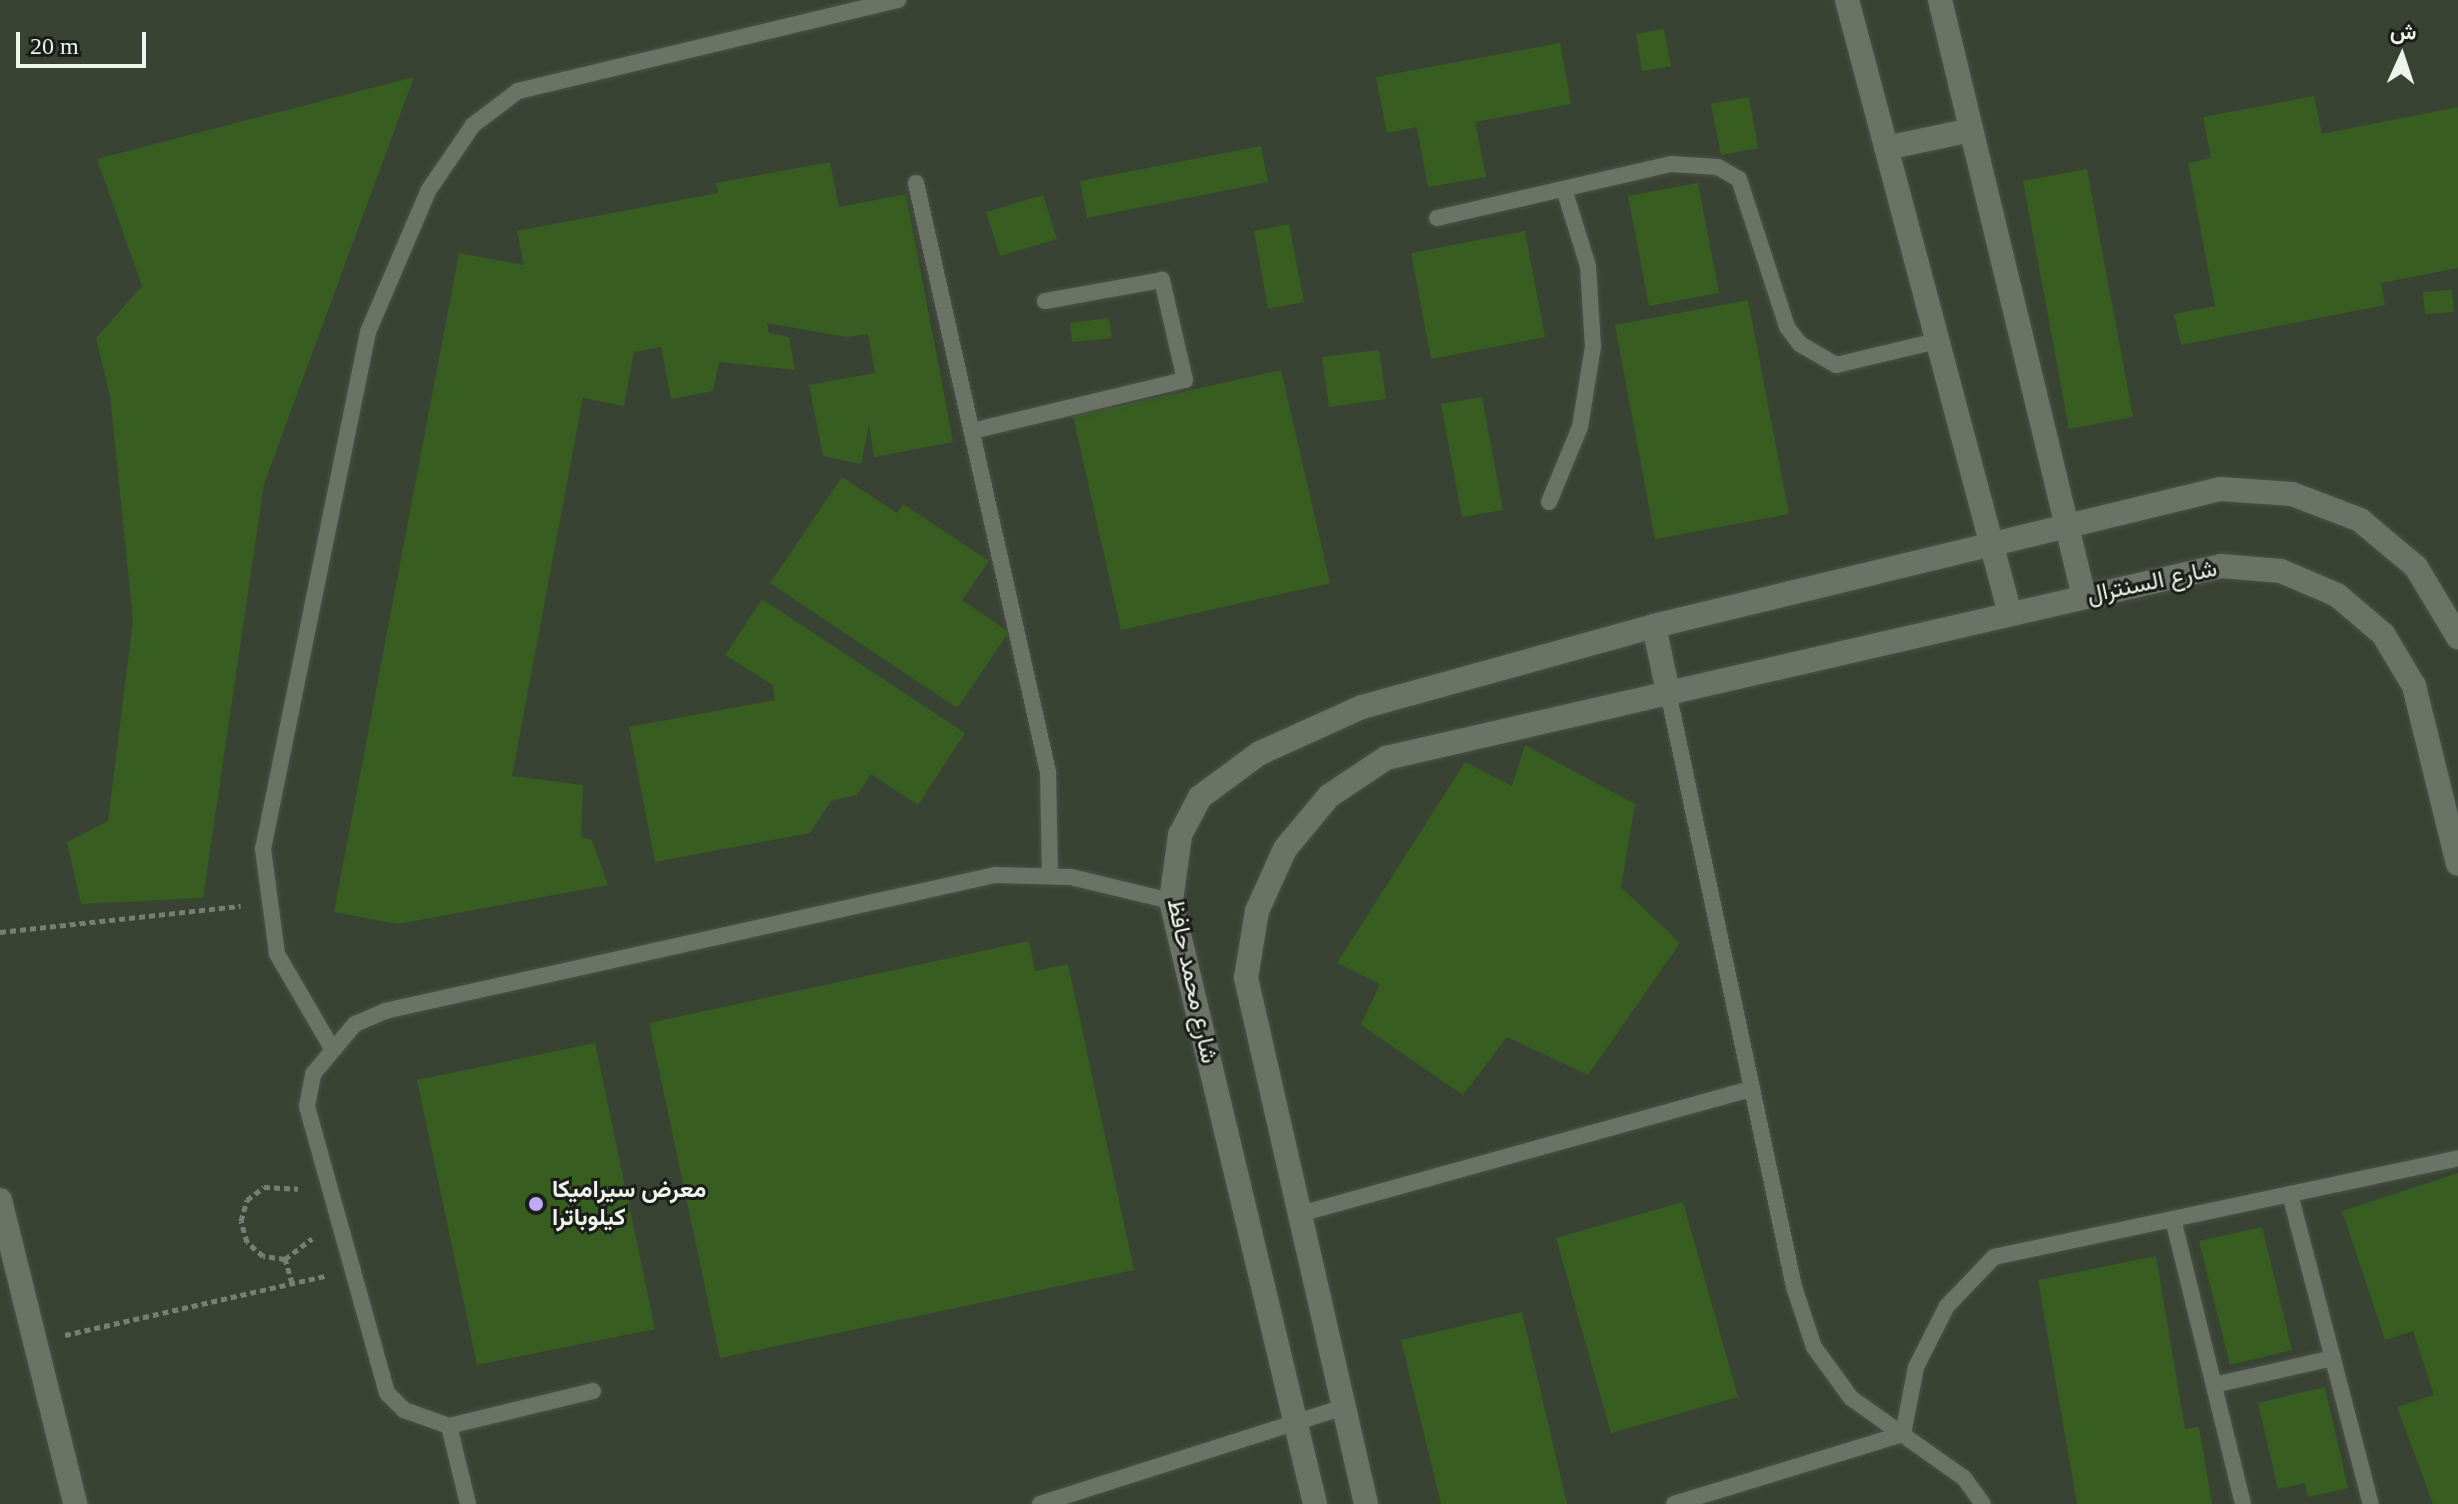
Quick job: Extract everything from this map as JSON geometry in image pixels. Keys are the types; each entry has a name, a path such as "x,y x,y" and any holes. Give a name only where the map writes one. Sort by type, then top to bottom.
{"street":[{"path":"1847,0 2010,614"},
{"path":"1940,0 2084,597"},
{"path":"1886,148 1971,130"},
{"path":"1366,1504 1246,978 1257,911 1285,849 1329,796 1386,758 1668,692 1654,626 2220,489 2292,494 2360,520 2416,567 2458,637"},
{"name":"شارع السنترال","path":"1668,692 2221,566 2281,571 2337,595 2383,634 2414,686 2458,864"},
{"name":"شارع محمد حافظ","path":"1315,1504 1171,901 1180,835 1200,797 1260,753 1362,707 1654,626"},
{"path":"0,1200 75,1504"}],"lane":[{"path":"330,1045 291,987 266,903 263,849 274,773 368,332 404,236 456,148 494,106 545,80 898,0"},
{"path":"1437,218 1671,164 1718,167 1739,179 1787,327 1800,344 1836,365 1937,341"},
{"path":"916,183 1048,772 1050,875"},
{"path":"1549,502 1580,427 1593,347 1588,266 1564,189"},
{"path":"972,431 1185,380 1162,280 1045,301"},
{"path":"1668,692 1752,1089 1814,1347 1851,1398 1964,1478 1983,1504"},
{"path":"593,1391 449,1426 415,1416 387,1393 307,1106 330,1045 385,1011 995,875 1050,875 1171,901"},
{"path":"1300,1214 1752,1089"},
{"path":"1903,1434 1916,1367 1934,1331 1994,1257 2458,1158"},
{"path":"2290,1194 2371,1504"},
{"path":"2173,1219 2243,1504"},
{"path":"2214,1385 2333,1358"},
{"path":"1040,1504 1344,1407"},
{"path":"449,1426 468,1504"},
{"path":"1674,1504 1903,1434"}],"path":[{"path":"0,932 266,903"},
{"path":"305,1192 285,1183 264,1187 247,1200 241,1221 247,1242 263,1256 285,1259 305,1250 316,1232"},
{"path":"285,1259 292,1283"},
{"path":"35,1342 353,1270"}],"shaded area":[{"path":"0,0 2458,0 2458,1504 0,1504"}],"building":[{"path":"1664,29 1671,66 1642,71 1636,34"},
{"path":"1560,43 1571,104 1475,122 1486,177 1428,187 1417,127 1387,133 1376,77"},
{"path":"414,77 264,484 203,898 81,904 67,842 108,821 133,620 110,396 96,338 142,286 97,159"},
{"path":"2314,96 2322,134 2458,107 2458,268 2381,283 2385,305 2181,345 2174,314 2215,306 2188,163 2211,158 2203,117"},
{"path":"1749,97 1758,148 1721,155 1711,104"},
{"path":"1261,146 1268,182 1087,218 1080,181"},
{"path":"830,162 839,207 906,194 953,442 874,457 869,425 861,464 823,456 809,385 875,373 868,334 846,337 767,323 769,333 789,337 795,370 719,362 713,391 671,399 661,347 634,352 624,406 583,398 512,776 583,785 581,837 592,840 608,885 398,924 334,912 459,253 524,265 517,231 718,193 716,183"},
{"path":"2087,169 2133,417 2069,429 2023,181"},
{"path":"1698,183 1719,293 1649,306 1628,196"},
{"path":"1043,195 1057,239 1000,256 986,212"},
{"path":"1289,224 1304,302 1268,309 1254,231"},
{"path":"1525,231 1545,337 1431,359 1411,253"},
{"path":"2452,290 2454,312 2425,314 2423,292"},
{"path":"1748,300 1789,514 1655,539 1615,325"},
{"path":"1109,318 1112,338 1072,342 1070,323"},
{"path":"1379,350 1386,399 1329,407 1322,357"},
{"path":"1281,370 1330,583 1121,630 1073,416"},
{"path":"1482,397 1503,510 1462,517 1441,404"},
{"path":"842,477 897,513 903,504 989,561 962,600 1009,632 957,708 770,583"},
{"path":"762,599 965,733 918,805 871,774 857,795 831,801 810,833 655,862 629,727 775,700 773,685 725,655"},
{"path":"1525,745 1635,804 1621,887 1680,943 1588,1075 1507,1037 1463,1095 1361,1025 1380,984 1337,963 1465,762 1512,786"},
{"path":"1029,941 1035,971 1068,964 1134,1270 720,1358 649,1023"},
{"name":"معرض سيراميكا كيلوباترا","path":"595,1043 655,1329 477,1365 417,1080"},
{"path":"2458,1173 2458,1504 2433,1504 2397,1407 2434,1395 2413,1331 2385,1340 2342,1211"},
{"path":"1683,1202 1738,1397 1611,1433 1556,1238"},
{"path":"2262,1227 2292,1350 2230,1365 2199,1241"},
{"path":"2156,1256 2185,1429 2199,1427 2212,1504 2077,1504 2038,1280"},
{"path":"1522,1312 1567,1504 1441,1504 1401,1340"},
{"path":"2325,1387 2348,1488 2308,1497 2305,1483 2278,1489 2258,1403"}],"place":[{"name":"معرض سيراميكا كيلوباترا","path":"536,1204"}]}
